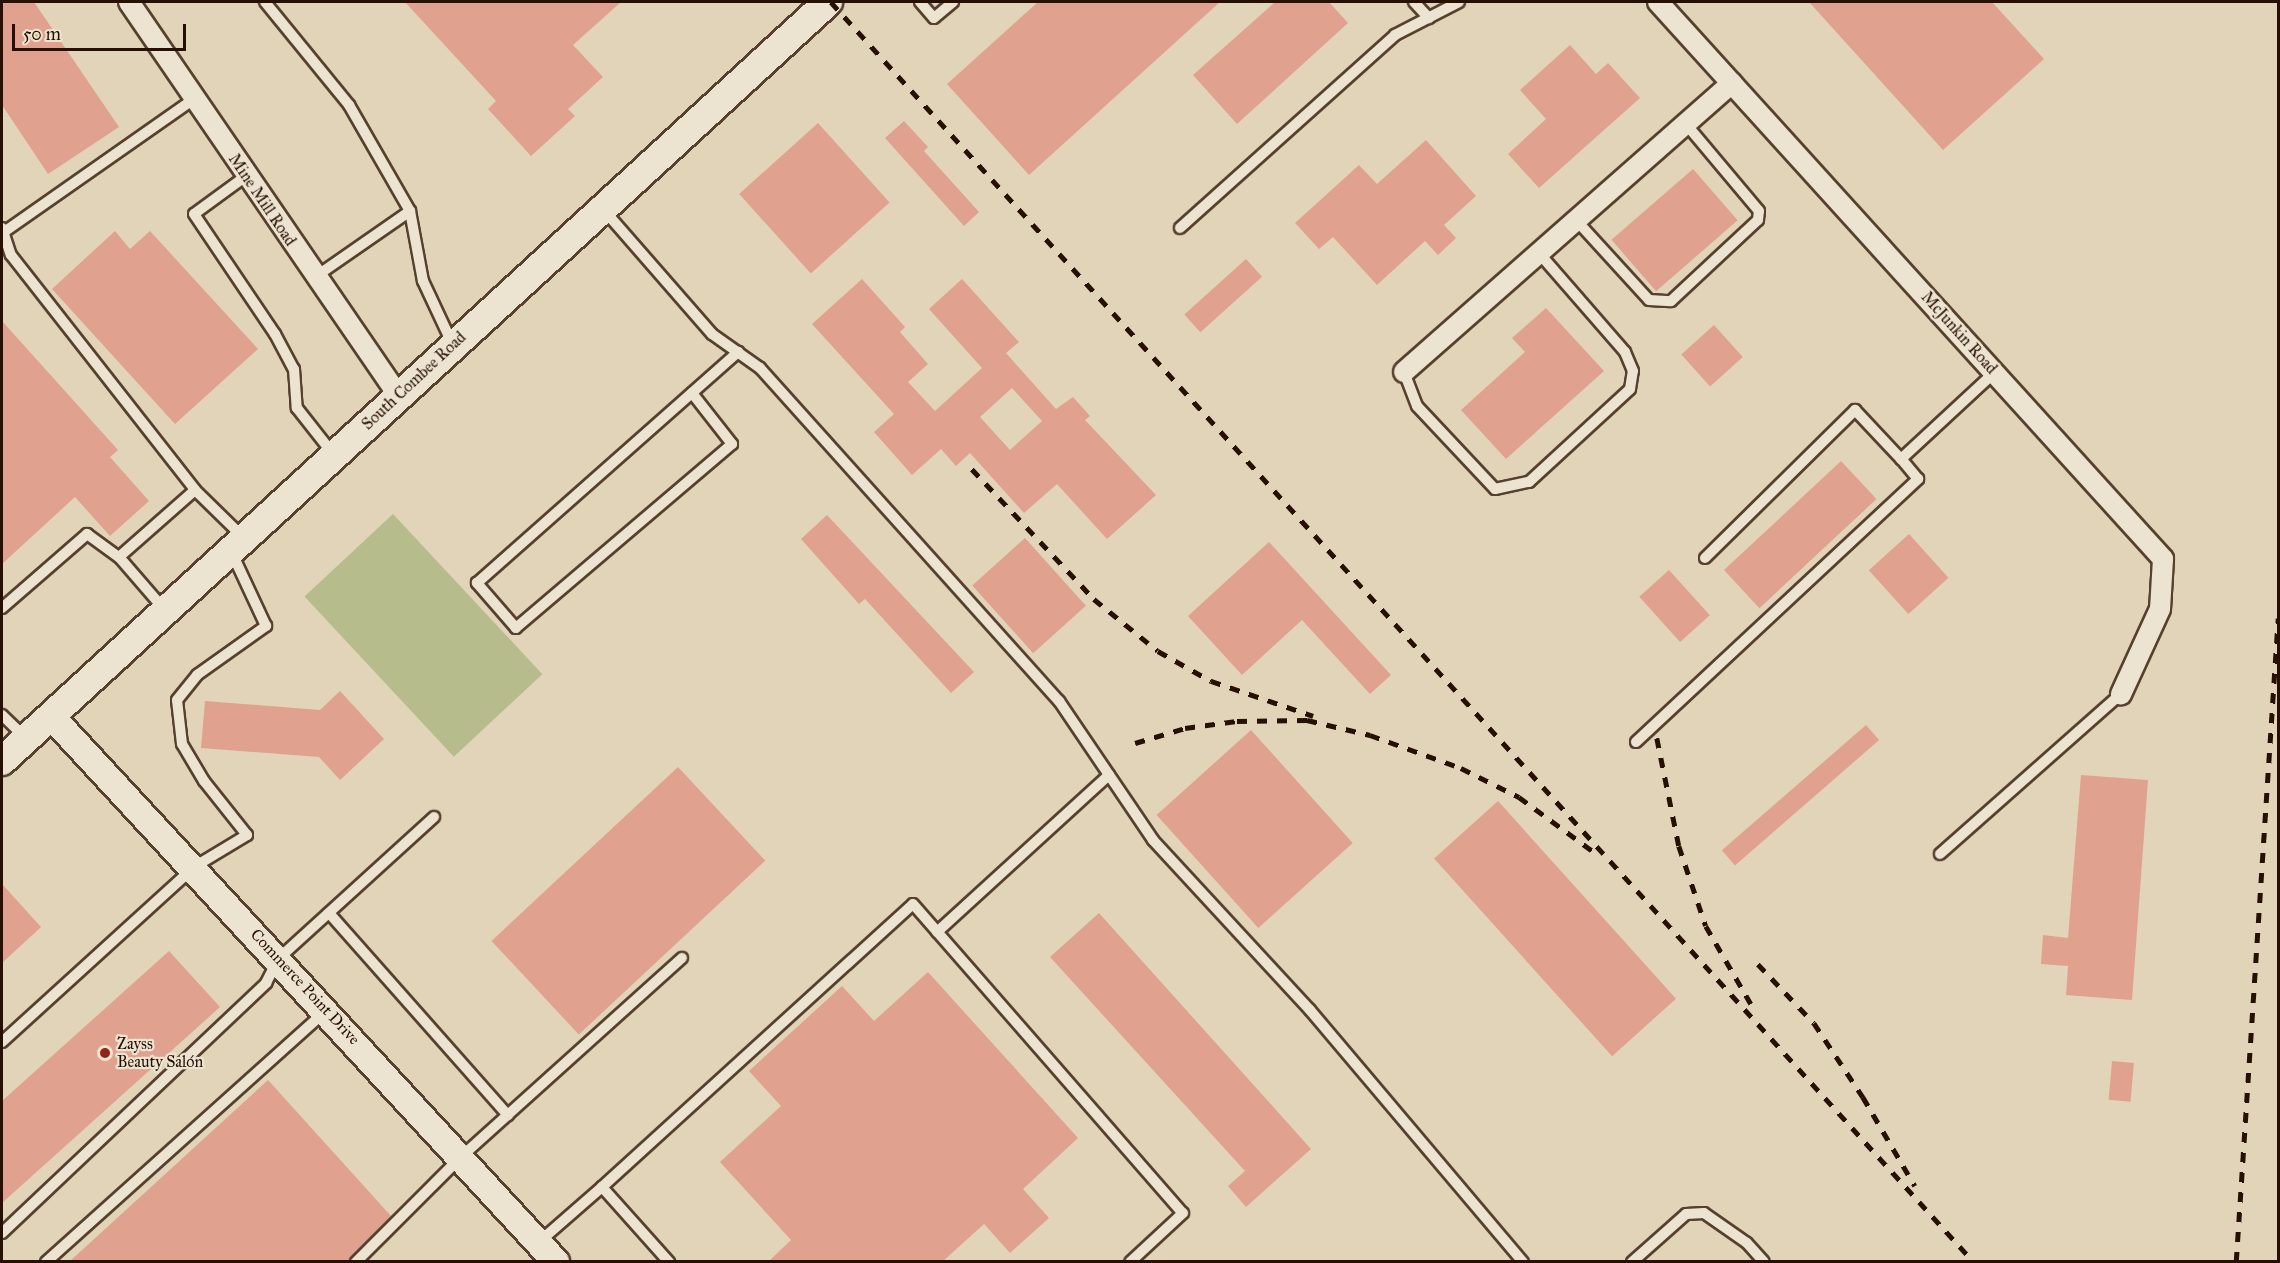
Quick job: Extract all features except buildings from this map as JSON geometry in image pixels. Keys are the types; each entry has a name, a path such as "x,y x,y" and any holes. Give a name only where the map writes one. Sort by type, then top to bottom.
{"main road":[{"name":"South Combee Road","path":"2,761 828,2"}],"street":[{"name":"Mine Mill Road","path":"129,2 315,277 399,396"},
{"name":"McJunkin Road","path":"1658,2 2163,559 2160,609 2121,694"},
{"path":"1404,372 1732,83"},
{"name":"Commerce Point Drive","path":"51,716 462,1156 556,1262"}],"lane":[{"path":"266,2 349,105 410,211 423,282 453,345"},
{"path":"920,2 934,18 953,2"},
{"path":"1414,2 1430,18"},
{"path":"1180,228 1395,35 1459,2"},
{"path":"2,1042 194,867 247,835 204,781 182,744 177,700 197,675 266,626 238,544 11,255 3,230 194,99"},
{"path":"1576,220 1649,300 1671,301 1758,220 1759,211 1686,124"},
{"path":"246,176 194,214 275,334 294,369 297,408 334,456"},
{"path":"602,208 712,334 760,368 1059,701 1153,840 1310,1011 1523,1262"},
{"path":"315,277 410,211"},
{"path":"1404,372 1417,406 1495,489 1529,482 1630,389 1633,371 1625,352 1539,253"},
{"path":"692,393 732,444 516,628 477,583 738,352"},
{"path":"1901,459 1995,372"},
{"path":"1636,742 1918,479 1855,410 1704,558"},
{"path":"119,557 195,490"},
{"path":"2,608 87,534 119,557 165,611"},
{"path":"1940,854 2121,694"},
{"path":"2,715 26,738"},
{"path":"937,932 1109,775"},
{"path":"2,1233 266,984 278,959 434,817"},
{"path":"539,1242 913,904 1184,1213 1130,1262"},
{"path":"329,913 508,1115"},
{"path":"356,1262 462,1156 682,958"},
{"path":"46,1262 326,1011"},
{"path":"602,1187 669,1262"},
{"path":"1632,1262 1686,1214 1704,1213 1747,1243 1764,1262"}],"green space":[{"path":"393,514 542,674 454,757 305,597"}],"railway":[{"path":"831,2 1974,1262"},
{"path":"972,469 1094,599 1158,651 1211,681 1313,716"},
{"path":"2236,1262 2278,618"},
{"path":"1135,743 1185,728 1237,721 1307,720 1370,735 1461,768 1519,797 1594,852"},
{"path":"1657,738 1679,846 1706,926 1751,1004"},
{"path":"1758,964 1814,1023 1863,1097 1915,1186"}],"place":[{"name":"Zayss Beauty Salón","path":"105,1053"}]}
